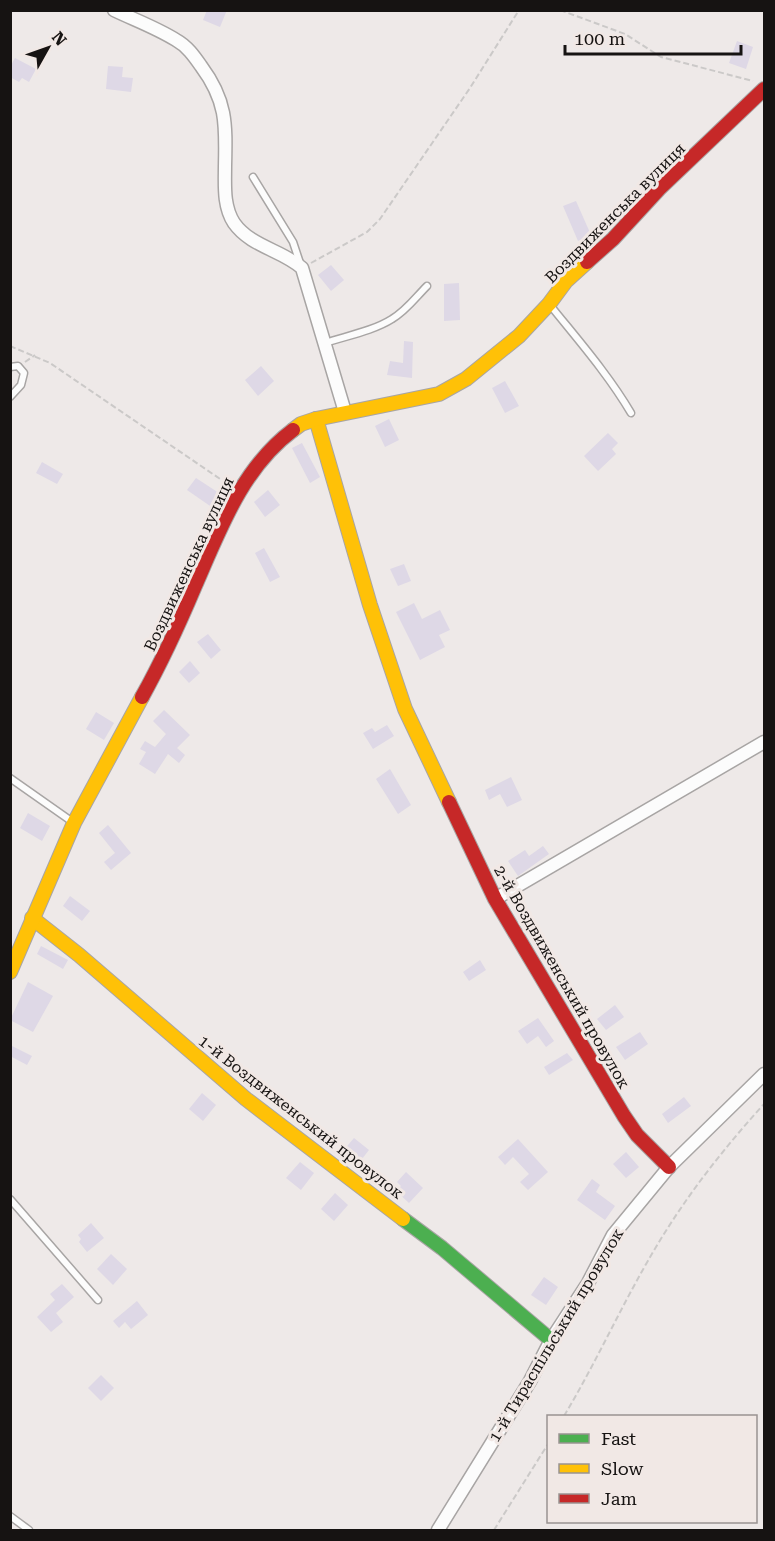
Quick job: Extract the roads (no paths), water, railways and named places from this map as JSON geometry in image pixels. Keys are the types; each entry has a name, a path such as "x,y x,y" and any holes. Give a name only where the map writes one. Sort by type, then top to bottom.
{"street":[{"path":"114,10 177,40 194,56 217,91 225,116 225,188 229,213 234,223 249,238 302,268 345,412"},
{"name":"Воздвиженська вулиця","path":"10,972 13,956 74,823 166,654 238,491 254,468 277,442 302,424 316,418 345,412 423,399 451,389 498,354 531,325 566,282 613,239 759,86"},
{"name":"2-й Воздвиженський провулок","path":"316,418 370,606 405,709 495,899 624,1116 637,1135 669,1167"},
{"path":"495,899 765,742"},
{"name":"1-й Воздвиженський провулок","path":"32,918 79,955 246,1099 442,1248 551,1340"},
{"name":"1-й Тираспільський провулок","path":"438,1530 530,1381 551,1340 588,1283 613,1235 669,1167 765,1074"}],"lane":[{"path":"253,177 293,242 302,268"},
{"path":"325,343 393,319 406,309 427,286"},
{"path":"549,304 594,359 631,413"},
{"path":"10,367 18,366 24,373 21,385 10,397"},
{"path":"10,778 74,823"},
{"path":"10,1199 98,1299"},
{"path":"10,1516 29,1530"}]}
